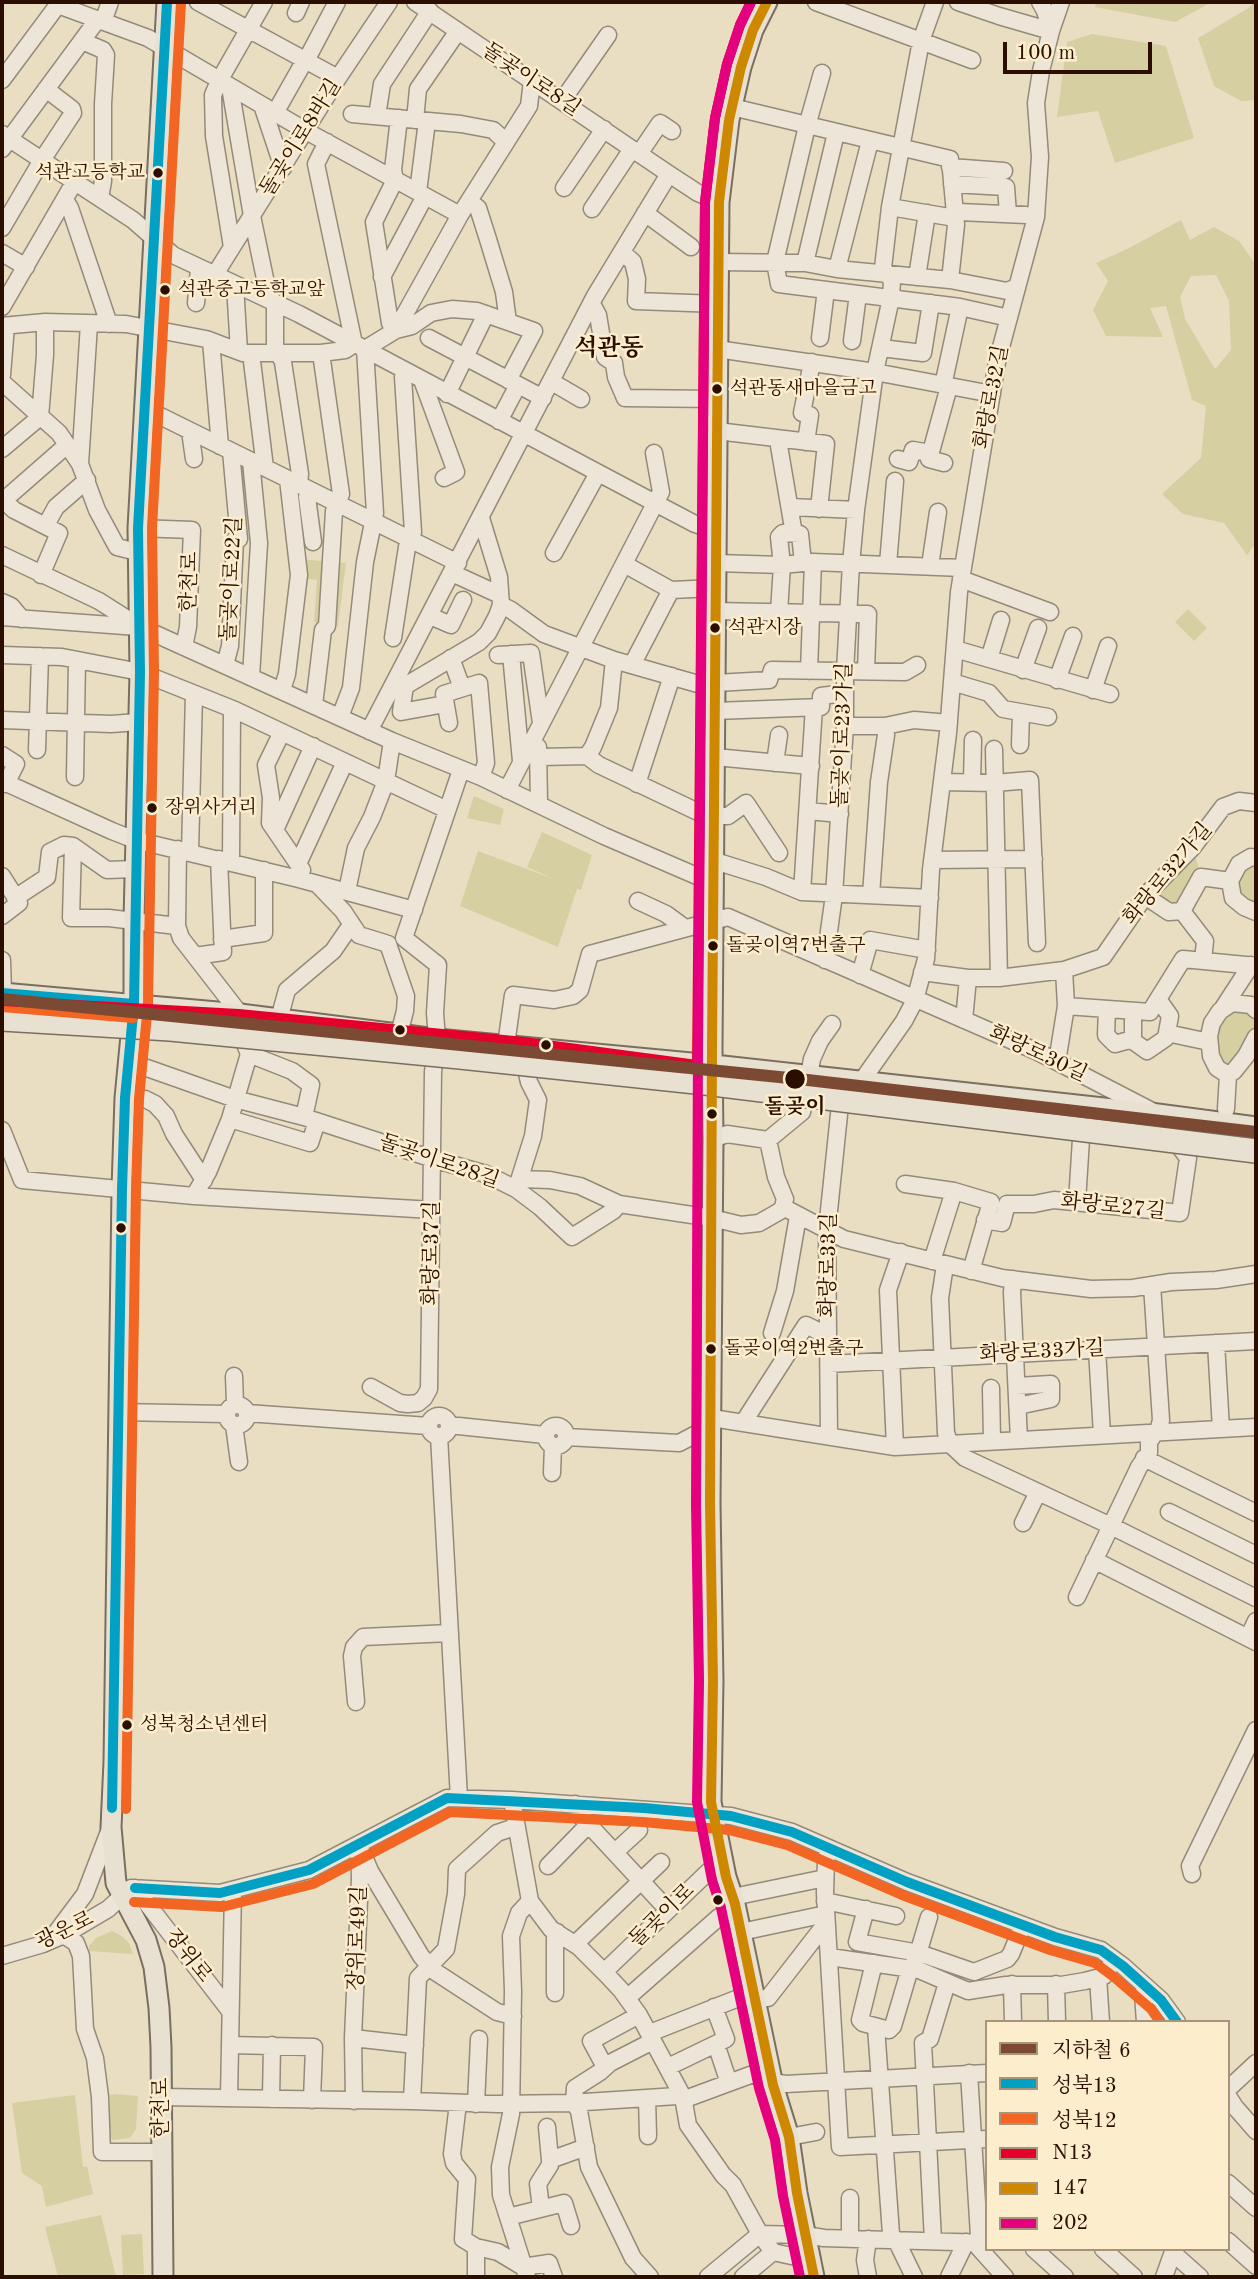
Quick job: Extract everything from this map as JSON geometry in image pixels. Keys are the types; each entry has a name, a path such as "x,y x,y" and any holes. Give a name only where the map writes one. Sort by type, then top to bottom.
{"highway":[{"path":"2,997 469,1044 1256,1136"},
{"path":"2,1017 170,1029 705,1083 1256,1151"}],"main road":[{"path":"111,1817 122,1189 125,1098 133,1013 140,672 137,552 167,2"},
{"name":"돌곶이로","path":"767,2 753,30 741,67 732,107 719,202 713,1139 706,1425 713,1681 711,1802 772,2082 789,2137 812,2269"},
{"path":"2,997 133,1013 239,1021 437,1043 523,1056 808,1084 861,1082 1167,1121 1256,1143"},
{"path":"2,1017 133,1013"},
{"path":"239,1021 279,1019 399,1034 437,1043 506,1045 712,1073"},
{"path":"808,1084 841,1095 1082,1123 1167,1121"},
{"path":"1200,1129 1256,1127"},
{"name":"한천로","path":"111,1817 116,1883 129,1892 146,1940 154,1967 159,2008 163,2277"}],"street":[{"path":"110,2 104,19 95,23 4,140 42,160 100,198 153,236 173,255 359,347 695,524 716,531"},
{"path":"198,2 338,78"},
{"path":"232,247 212,119 213,95 224,84 248,29 264,2"},
{"path":"268,109 309,55 337,2"},
{"name":"돌곶이로8바길","path":"214,276 388,2"},
{"name":"돌곶이로8길","path":"415,2 669,174 698,193 719,202"},
{"path":"816,2 972,60"},
{"name":"돌곶이로23가길","path":"825,960 834,895 840,814 848,613 856,510 875,372 891,298 892,281 883,268 890,207 921,41 935,2"},
{"path":"958,2 1051,31"},
{"path":"1040,2 1051,31"},
{"name":"화랑로32길","path":"861,1082 904,1021 915,999 927,950 932,860 949,723 962,573 992,394 1036,217 1040,157 1037,103 1041,71 1061,2"},
{"path":"2,80 59,3 148,38 306,131 421,194 465,208 478,208 504,292 508,322"},
{"path":"377,116 382,84 430,11"},
{"name":"돌곶이로8길","path":"414,120 418,89 458,31"},
{"path":"562,101 608,35"},
{"path":"82,41 103,50 106,55 103,181 100,198"},
{"path":"822,73 775,262 779,284 960,307 1009,318"},
{"path":"396,330 465,208 529,106 532,81"},
{"path":"224,84 268,293 275,304 275,346 283,362 300,474 299,575 287,674 282,690"},
{"path":"2,228 73,113 72,108 46,89"},
{"path":"732,107 950,159 956,225 950,280"},
{"path":"268,109 283,168"},
{"path":"352,114 461,124 493,131 506,142"},
{"path":"396,330 390,323 374,222 395,180 393,170 414,120"},
{"path":"382,277 421,194 414,120"},
{"path":"592,209 660,123 672,131"},
{"name":"돌곶이로8길","path":"564,188 604,129"},
{"path":"805,263 836,133"},
{"path":"837,269 870,141"},
{"path":"327,142 316,164 359,347 375,513 365,562 351,688 340,717"},
{"path":"950,167 1005,179"},
{"path":"369,731 400,684 430,616 592,304 669,174"},
{"path":"1005,179 1008,214"},
{"path":"952,184 1005,179"},
{"path":"2,307 75,181"},
{"path":"65,200 109,324"},
{"path":"890,207 949,217 959,212 1036,217"},
{"path":"645,213 691,247"},
{"path":"917,277 927,213"},
{"path":"622,252 633,262 637,279 636,301 718,304"},
{"path":"2,253 26,267"},
{"path":"718,261 805,263 887,275 950,280 1007,291 1017,287"},
{"path":"196,303 199,268"},
{"name":"돌곶이로22길","path":"235,285 258,464 259,537 251,677"},
{"path":"820,338 826,290"},
{"path":"852,341 858,294"},
{"path":"881,348 923,353 931,303"},
{"path":"592,304 598,315 605,357 614,363 616,377 625,398 717,400"},
{"path":"944,463 929,458 948,390 944,381 960,307"},
{"path":"2,375 4,326 45,322 126,324 211,341 245,352 320,353 359,347 396,330 412,326 431,313 452,309 486,314 534,331 499,421"},
{"path":"447,394 486,314"},
{"path":"2,449 40,417 45,322"},
{"path":"80,464 89,324"},
{"path":"429,338 543,398"},
{"name":"돌곶이로22길","path":"211,341 239,539 235,540 230,646 225,665"},
{"path":"717,349 875,372 992,394"},
{"path":"314,705 323,630 327,626 334,511 341,494 320,353"},
{"path":"806,442 810,415 802,413 811,362"},
{"path":"394,638 407,547 413,532 403,377 405,371"},
{"path":"422,380 456,472 444,478"},
{"path":"552,382 581,399"},
{"path":"5,390 56,429 80,464 97,510 117,547 137,552"},
{"path":"146,409 410,540 455,568 544,634 614,660 698,684 769,680 772,670 905,671 918,665"},
{"path":"190,431 194,459"},
{"path":"717,431 826,444 820,509"},
{"path":"778,440 794,534"},
{"path":"41,575 59,534 57,530 10,508 3,500 67,445"},
{"path":"898,458 909,462 913,450 930,453"},
{"path":"507,790 661,492 654,453"},
{"path":"554,553 598,473"},
{"path":"46,526 59,504 87,480"},
{"path":"888,564 895,481"},
{"path":"299,485 307,497 313,542"},
{"path":"791,508 856,510"},
{"path":"930,566 938,512"},
{"path":"400,684 479,642 488,633 500,600 499,577 481,518"},
{"name":"한천로","path":"138,528 192,530 188,627 184,647"},
{"path":"779,612 782,565 779,537 783,533 800,534 808,563 811,612 808,671"},
{"path":"239,539 259,537"},
{"path":"2,555 99,601 140,627"},
{"path":"624,564 671,590 715,588"},
{"path":"716,564 930,566 962,573 1050,612"},
{"path":"632,665 671,590"},
{"path":"430,616 451,625 463,600"},
{"path":"2,602 11,606 22,619"},
{"path":"715,611 868,614 866,671"},
{"path":"2,617 140,627"},
{"path":"989,659 1001,620"},
{"name":"돌곶이로22길","path":"140,627 369,731 481,777 604,836 713,883"},
{"path":"1023,670 1038,628"},
{"path":"1057,680 1073,636"},
{"path":"1093,690 1108,646"},
{"path":"955,649 1110,694"},
{"path":"521,761 505,654 531,653 540,757 539,804"},
{"path":"2,654 77,660 140,672 232,709 447,810"},
{"path":"37,750 40,656"},
{"path":"451,657 462,688"},
{"path":"75,777 77,660"},
{"path":"587,756 609,708 614,660"},
{"path":"637,784 673,676"},
{"path":"952,682 989,693 1003,709 1048,717"},
{"path":"449,723 444,694 479,683 486,763 481,777"},
{"path":"400,684 401,712 445,704"},
{"path":"715,711 821,707 821,696 845,693"},
{"path":"194,694 177,926 181,938 239,1021 249,1054 230,1119 204,1180 194,1196"},
{"path":"802,892 814,707"},
{"path":"195,956 223,952 232,709"},
{"path":"1020,746 1021,713"},
{"path":"845,726 886,726 914,720 949,723"},
{"path":"4,721 138,722"},
{"path":"871,895 886,726"},
{"path":"282,732 266,765 271,798 270,823 298,872"},
{"path":"775,762 779,735"},
{"path":"972,782 973,740"},
{"path":"347,891 356,848 386,781 392,741"},
{"path":"275,830 313,746"},
{"path":"995,749 999,978"},
{"path":"2,755 16,764 4,783 111,831 264,870 298,872 317,884 343,911 359,935 388,944 398,944 404,938 461,770"},
{"path":"540,757 587,756 637,784 698,812 715,816 729,816 746,803 779,853"},
{"path":"715,757 811,766"},
{"path":"298,872 345,762"},
{"path":"942,782 995,783 1030,780 1037,943"},
{"name":"화랑로32가길","path":"922,972 968,978 999,978 1064,970 1102,957 1144,896 1193,847 1223,807 1239,801 1256,803"},
{"path":"808,811 840,814"},
{"path":"15,898 47,877 50,852 64,845 73,846 107,870 135,869"},
{"path":"73,846 71,918 109,918 177,926"},
{"path":"1182,911 1201,877 1193,847"},
{"path":"1256,858 1251,857 1239,864 1230,881 1233,898 1256,912"},
{"path":"932,860 1034,859"},
{"path":"715,862 766,877 802,892 930,898"},
{"path":"222,939 264,933 264,870"},
{"path":"2,876 19,903 2,916"},
{"path":"1201,877 1230,881"},
{"path":"317,884 414,910"},
{"path":"1144,896 1169,912 1182,911"},
{"path":"638,901 666,914 685,929"},
{"path":"1182,911 1205,941 1203,961"},
{"name":"화랑로30길","path":"714,920 728,917 964,1020 1057,1062 1167,1121"},
{"path":"506,1045 513,995 554,1000 573,996 580,990 590,954 714,920"},
{"path":"279,1019 287,990 332,951 351,925"},
{"name":"화랑로37길","path":"371,1387 400,1404 418,1403 429,1390 433,1072 437,1043 435,1013 438,965 404,938"},
{"path":"860,975 870,940 927,950"},
{"path":"388,944 406,996 399,1034"},
{"path":"1066,1006 1150,1012 1183,959 1253,966 1212,1023 1209,1042 1211,1056 1217,1068 1228,1075"},
{"path":"2,960 2,997"},
{"path":"1057,1062 1066,1006 1064,970"},
{"path":"964,1020 968,978"},
{"path":"1133,1011 1133,1039 1147,1051 1166,1038 1170,1016 1158,999"},
{"path":"1223,1008 1237,1002 1251,1005 1256,1010"},
{"path":"1107,1009 1107,1035 1115,1044 1133,1039"},
{"path":"713,1139 727,1134 768,1140 802,1112 813,1059 820,1041 832,1024"},
{"path":"1167,1033 1209,1042"},
{"path":"1228,1075 1246,1056 1256,1037"},
{"path":"230,1119 310,1143 311,1085 292,1071 249,1054"},
{"path":"518,1184 533,1136 538,1100 529,1082 523,1056"},
{"name":"돌곶이로28길","path":"128,1066 147,1068 236,1099 310,1119 433,1160 518,1184 550,1180 580,1186 619,1204 712,1217 741,1225 759,1223 783,1207"},
{"path":"1226,1109 1228,1075"},
{"name":"화랑로33길","path":"829,1436 827,1230 841,1095"},
{"path":"125,1098 145,1099 155,1104 166,1116 174,1134 204,1180"},
{"name":"화랑로27길","path":"985,1220 1002,1223 1007,1204 1034,1204 1054,1199 1180,1213 1188,1158 1167,1121"},
{"path":"1077,1202 1082,1123"},
{"path":"2,1130 22,1180 194,1196 433,1210"},
{"path":"768,1140 776,1177 785,1199 783,1207 844,1239 971,1271 1091,1289 1133,1288 1256,1274"},
{"name":"돌곶이로28길","path":"518,1184 572,1237 614,1211 619,1204"},
{"path":"905,1184 954,1191 991,1202 971,1271"},
{"path":"954,1191 939,1263 946,1433 950,1444 965,1458 1256,1598"},
{"path":"772,1333 785,1291 800,1216"},
{"path":"895,1447 888,1290 901,1252"},
{"path":"1013,1279 1019,1440"},
{"path":"1077,1597 1144,1458 1149,1453 1149,1442 1161,1420 1152,1285"},
{"path":"743,1423 806,1325 828,1336"},
{"name":"화랑로33가길","path":"829,1364 1256,1341"},
{"path":"1216,1343 1220,1429"},
{"path":"1097,1349 1102,1435"},
{"path":"234,1376 239,1462"},
{"path":"1017,1386 1051,1384 1051,1399 1018,1406"},
{"path":"991,1388 992,1441"},
{"path":"118,1412 236,1414 555,1439 679,1443 706,1425 743,1423 895,1447 1256,1427"},
{"path":"439,1429 459,1798"},
{"path":"552,1473 555,1439"},
{"path":"1144,1458 1256,1513"},
{"path":"1023,1523 1038,1492"},
{"path":"1169,1511 1256,1555"},
{"path":"1094,1560 1252,1640 1256,1622"},
{"path":"356,1702 352,1656 354,1647 363,1637 450,1633"},
{"path":"1192,1874 1190,1866 1256,1730"},
{"path":"129,1892 220,1893 309,1870 447,1798 512,1800 732,1816 792,1832 907,1882 1055,1937 1101,1950 1161,2000 1176,2020"},
{"path":"512,1800 530,1901 551,1928 575,1944 604,1972 639,2015 683,2097 688,2125 733,2185 773,2252 743,2277"},
{"path":"575,1804 577,1812 668,1910"},
{"path":"111,1817 85,1894 56,1938 76,1943 81,1956 85,2029 95,2058 100,2097 102,2152 161,2152"},
{"path":"548,1866 589,1824"},
{"path":"412,2101 418,1978 446,1949 456,1894 457,1869 497,1833 515,1827"},
{"path":"615,1852 639,1830"},
{"name":"장위로49길","path":"359,1845 389,1904 429,1965 497,2012 513,2016"},
{"name":"장위로49길","path":"354,2101 353,2038 359,1845"},
{"path":"830,1849 826,1860 826,1914 840,2147 979,2140"},
{"path":"575,1944 661,1861"},
{"name":"돌곶이로","path":"604,1972 709,1871 724,1867"},
{"name":"돌곶이로","path":"737,1914 825,1878"},
{"path":"229,2098 233,1890"},
{"name":"광운로","path":"2,1956 56,1938 101,1914 129,1892"},
{"name":"장위로","path":"129,1892 230,2011"},
{"path":"525,2272 501,2195 500,2166 511,2104 511,1936 519,1913 530,1901"},
{"path":"866,1909 857,1942 919,1953 974,1972 1007,1959 1023,1925"},
{"path":"826,1914 866,1909 896,1916"},
{"name":"돌곶이로","path":"627,1998 719,1917 737,1914 826,1914"},
{"path":"650,2277 633,2258 589,2167 579,2111 574,2102 575,2088 610,2063 649,2043 655,2031 736,1999 768,1998 820,1931 826,1914"},
{"path":"874,1963 860,2020 889,2030 893,2026 909,1972 919,1953 929,1917"},
{"path":"555,1993 557,1932"},
{"path":"830,1957 912,1969 968,1991 1012,1984 1056,1984 1098,1978 1104,1976 1114,1960"},
{"path":"1098,1978 1101,2020"},
{"path":"933,2242 923,2043 930,2039 947,1983"},
{"path":"1012,1984 1013,2020"},
{"path":"1056,1984 1057,2020"},
{"path":"1145,2020 1143,1994 1146,1987"},
{"path":"714,2007 729,2083"},
{"path":"605,2067 591,2041 639,2015"},
{"path":"876,2027 891,2234 914,2277"},
{"path":"353,2038 415,2045"},
{"path":"476,2104 479,2039"},
{"path":"668,2067 721,2041"},
{"path":"230,2045 314,2047 312,2100"},
{"path":"271,2099 272,2045"},
{"path":"1230,2087 1256,2063"},
{"path":"949,2277 977,2243 979,2236 979,2140 969,2073"},
{"path":"161,2097 511,2104 688,2098 753,2074 772,2082 786,2084 985,2073"},
{"path":"647,2098 649,2136"},
{"path":"1230,2099 1256,2131"},
{"path":"458,2103 452,2154 454,2163 467,2179 463,2239 476,2247 498,2252 525,2272 552,2270"},
{"path":"541,2208 538,2184 550,2165 547,2127"},
{"path":"789,2137 816,2132"},
{"path":"550,2160 586,2147"},
{"path":"1230,2185 1256,2208"},
{"path":"850,2198 850,2238"},
{"path":"508,2217 564,2203 571,2225"},
{"path":"708,2277 760,2234 977,2243"},
{"path":"868,2239 868,2277"},
{"path":"977,2243 997,2274"},
{"path":"1230,2243 1256,2266"},
{"path":"476,2247 476,2277"},
{"path":"1036,2251 1065,2277"},
{"path":"1105,2251 1134,2277"},
{"path":"1165,2275 1169,2251"},
{"path":"1170,2251 1200,2277"},
{"name":"돌곶이로","path":"773,2252 812,2269"}],"shaded area":[{"path":"1096,2 1212,2 1175,22 1095,7"},
{"path":"1255,2 1256,100 1241,101 1214,86 1198,38"},
{"path":"1092,34 1166,46 1194,138 1115,163 1098,111 1057,117 1067,42"},
{"path":"1181,220 1190,240 1214,227 1239,241 1256,265 1256,543 1247,555 1224,523 1183,514 1162,494 1201,458 1206,406 1192,400 1166,306 1150,308 1163,337 1106,336 1093,310 1108,281 1096,263","holes":["1216,275 1229,301 1231,350 1215,369 1185,319 1180,297 1191,276"]},
{"path":"299,559 346,563 338,626 314,622 317,580 301,578"},
{"path":"1188,609 1207,628 1194,641 1175,622"},
{"path":"474,796 504,809 500,825 467,818"},
{"path":"542,832 592,855 581,890 577,889 558,947 460,906 478,851 554,879 527,867"},
{"path":"1193,847 1201,877 1182,911 1145,896"},
{"path":"1256,858 1256,912 1233,898 1239,864"},
{"path":"1228,1005 1256,1012 1256,1030 1240,1064 1217,1068 1211,1027"},
{"path":"112,1931 129,1943 133,1954 89,1951 89,1946 96,1938"},
{"path":"75,2095 83,2167 87,2166 93,2194 46,2207 42,2186 22,2173 12,2103"},
{"path":"110,2095 138,2096 136,2129 130,2138 112,2140"},
{"path":"101,2215 116,2277 58,2277 45,2227"},
{"path":"142,2234 144,2274 123,2275 121,2235"}],"metro line":[{"name":"6","path":"2,999 799,1079 1256,1132"}],"transit line":[{"name":"성북13","path":"112,1808 122,1189 125,1098 134,1004 140,672 138,528 167,2"},
{"name":"N13","path":"3,1001 239,1014 524,1042 697,1065 705,202 715,118 727,64 751,2"},
{"name":"202","path":"751,2 727,64 715,118 705,202 698,1048 697,1802 759,2088 775,2140 783,2196 800,2277"},
{"name":"147","path":"767,2 753,30 741,67 729,120 719,202 712,1048 711,1802 773,2085 789,2137 814,2277"},
{"name":"성북12","path":"126,1809 136,1189 139,1099 148,1004 154,672 152,528 181,3"},
{"name":"성북13","path":"2,993 134,1004"},
{"name":"성북12","path":"2,1007 133,1018"},
{"name":"성북13","path":"135,1888 220,1893 309,1870 447,1798 644,1808 731,1816 792,1832 907,1882 1055,1937 1101,1950 1161,2000 1176,2020"},
{"name":"성북12","path":"134,1902 222,1907 313,1884 450,1812 643,1822 729,1830 787,1845 902,1895 1050,1950 1095,1963 1151,2009 1159,2020"}],"place":[{"name":"석관고등학교","path":"158,173"},
{"name":"석관중고등학교앞","path":"165,290"},
{"name":"석관동새마을금고","path":"717,389"},
{"name":"석관시장","path":"715,628"},
{"name":"장위사거리","path":"152,808"},
{"name":"돌곶이역7번출구","path":"713,946"},
{"name":"돌곶이","path":"795,1079"},
{"name":"돌곶이역2번출구","path":"711,1349"},
{"name":"성북청소년센터","path":"127,1725"}],"district":[{"name":"석관동","path":"609,349"}]}
